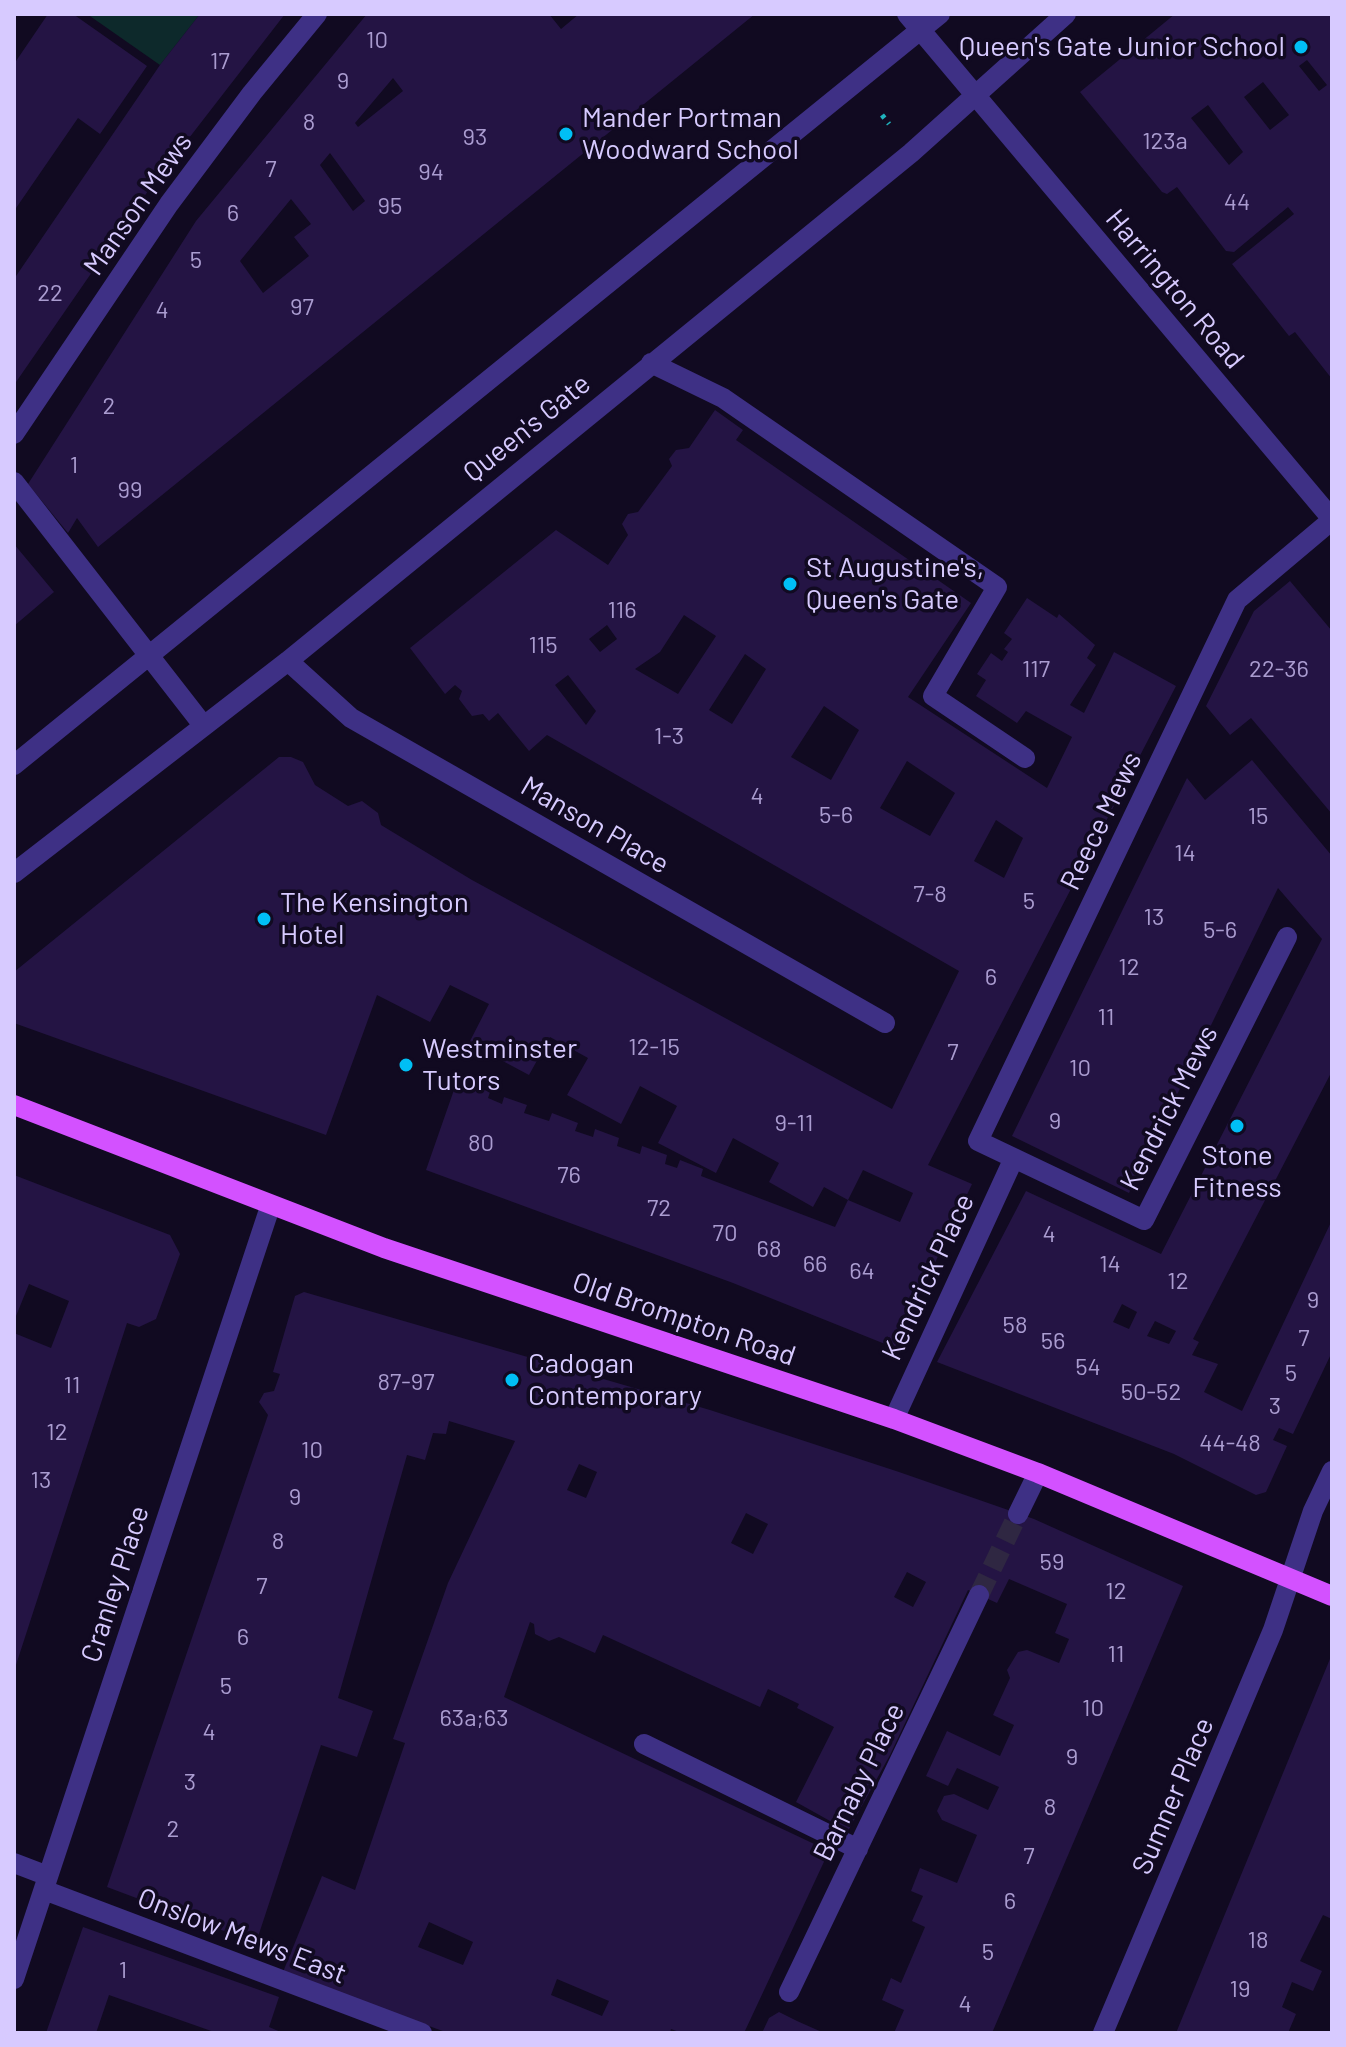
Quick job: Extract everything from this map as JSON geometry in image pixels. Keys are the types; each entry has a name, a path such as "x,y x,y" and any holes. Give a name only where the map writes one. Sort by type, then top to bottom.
{"main road":[{"name":"Old Brompton Road","path":"14,1105 270,1207 894,1419 1038,1473 1332,1596"}],"street":[{"name":"Manson Mews","path":"14,434 169,204 252,93 317,14"},
{"name":"Harrington Road","path":"907,14 1332,520"},
{"name":"Queen's Gate","path":"14,765 151,657 940,14"},
{"name":"Queen's Gate","path":"14,873 288,661 911,153 1066,14"},
{"path":"651,363 723,398 997,587 933,696 1025,758"},
{"path":"14,482 203,725"},
{"name":"Reece Mews","path":"1014,1158 978,1141 1237,600 1332,520"},
{"name":"Manson Place","path":"288,661 351,718 885,1023"},
{"name":"Kendrick Mews","path":"1014,1158 1144,1220 1287,937"},
{"name":"Kendrick Place","path":"894,1419 1014,1158"},
{"name":"Cranley Place","path":"14,1979 270,1207"},
{"name":"Sumner Place","path":"1103,2033 1273,1630 1313,1511 1332,1471"},
{"path":"1018,1514 1038,1473"},
{"name":"Barnaby Place","path":"789,1992 979,1595"},
{"path":"644,1744 858,1849"},
{"name":"Onslow Mews East","path":"14,1863 46,1883 422,2033"}],"green space":[{"path":"87,14 200,14 160,65"}],"building":[{"path":"48,14 73,14 147,66 100,134 78,118 14,211 14,64"},
{"path":"200,14 285,14 148,191 14,385 14,279 160,65"},
{"path":"367,14 549,14 561,29 579,14 755,14 98,547 77,518 68,533 28,484 196,221","holes":["393,78 403,91 358,127 355,123","330,153 365,201 353,211 320,165","291,199 311,224 294,237 309,256 263,293 240,261"]},
{"path":"1175,14 1332,14 1332,379 1295,332 1289,336 1232,264 1294,214 1288,207 1234,252 1226,251 1177,187 1167,194 1162,192 1080,92","holes":["1307,60 1327,85 1319,91 1299,66","1263,82 1289,115 1270,130 1244,97","1208,105 1243,152 1229,165 1191,118"]},
{"path":"715,410 743,430 736,440 971,603 908,697 1047,788 1072,737 1026,711 1017,723 976,696 986,680 977,674 991,653 1002,661 1008,652 1004,649 1012,639 1004,633 1027,598 1057,618 1059,614 1095,645 1087,658 1096,665 1070,705 1084,713 1114,652 1176,686 928,1165 972,1184 895,1348 733,1283 426,1170 455,1087 465,1090 467,1084 490,1092 488,1098 502,1104 504,1097 527,1105 524,1113 549,1121 552,1113 578,1123 575,1131 593,1137 595,1129 619,1138 617,1146 640,1154 642,1146 667,1155 665,1164 677,1168 680,1160 703,1169 701,1176 835,1227 848,1200 824,1187 813,1207 769,1182 779,1163 733,1138 716,1173 658,1143 677,1106 640,1086 621,1124 567,1095 588,1058 550,1037 529,1075 469,1043 489,1004 450,985 430,1022 377,995 326,1135 14,1023 14,972 279,757 291,757 303,762 315,785 348,806 362,801 378,813 381,825 472,880 892,1109 959,971 547,735 529,751 498,713 489,721 483,714 472,716 459,699 462,691 455,685 445,694 410,648 556,530 608,565 628,535 622,524 628,514 638,512 672,466 669,459 676,450 689,448","holes":["684,615 716,636 678,694 635,669 660,652","607,625 617,639 600,652 589,639","745,654 766,669 732,724 709,710","568,675 596,711 586,725 555,685","824,706 859,730 831,780 791,757","907,761 955,793 930,836 880,808","996,820 1023,838 1004,878 974,861","863,1170 913,1193 900,1222 848,1200"]},
{"path":"14,544 54,592 14,626"},
{"path":"1290,581 1332,631 1332,814 1251,718 1230,735 1206,706 1254,611"},
{"path":"1252,760 1332,856 1332,1071 1193,1339 1199,1342 1192,1355 1218,1364 1204,1392 1242,1411 1332,1220 1332,1352 1293,1434 1279,1428 1273,1440 1287,1446 1266,1492 1256,1495 1174,1454 937,1362 1026,1191 1161,1254 1322,939 1278,888 1129,1193 1012,1136 1187,778 1205,800","holes":["1122,1304 1137,1312 1129,1329 1113,1322","1155,1321 1176,1331 1169,1344 1147,1336"]},
{"path":"14,1175 170,1235 180,1254 156,1319 139,1327 127,1323 15,1668 14,1333 51,1348 69,1301 29,1284 14,1321"},
{"path":"304,1292 710,1410 1034,1519 1183,1586 992,2033 894,2033 904,2010 882,2000 891,1978 901,1983 925,1927 912,1921 923,1896 911,1891 920,1868 957,1883 977,1835 942,1820 937,1811 944,1796 954,1794 988,1810 999,1787 957,1768 948,1786 926,1776 947,1731 1000,1756 1014,1725 993,1715 1010,1678 1007,1670 1018,1652 1027,1650 1059,1663 1069,1639 1055,1633 1067,1604 1009,1579 997,1603 968,1590 890,1755 848,1831 796,1802 834,1727 797,1708 799,1704 768,1689 760,1707 603,1635 595,1653 559,1637 549,1641 535,1634 534,1624 530,1622 504,1697 829,1851 744,2033 682,2033 671,2029 670,2033 448,2033 283,1972 322,1876 355,1890 405,1743 393,1739 448,1583 515,1441 449,1421 446,1434 433,1433 425,1460 407,1455 338,1698 373,1711 357,1757 321,1745 256,1943 107,1887 268,1415 259,1402 264,1393 274,1391 280,1374 273,1372 295,1296","holes":["579,1464 597,1472 586,1498 567,1490","746,1513 768,1524 753,1554 731,1543","907,1572 926,1582 913,1607 894,1597","429,1922 473,1942 463,1965 418,1947","557,1979 609,2001 602,2016 551,1995"]},
{"path":"1332,1654 1332,1919 1323,1915 1300,1961 1322,1971 1313,1991 1292,1982 1282,2007 1296,2014 1288,2033 1176,2033"},
{"path":"83,1927 279,1997 269,2027 283,2033 217,2033 109,1995 96,2033 46,2033"},
{"path":"779,2012 824,2033 762,2033 769,2018"}],"tunnel":[{"path":"979,1595 1018,1514"}],"place":[{"name":"Queen's Gate Junior School","path":"1301,47"},
{"name":"Mander Portman Woodward School","path":"566,134"},
{"name":"St Augustine's, Queen's Gate","path":"790,584"},
{"name":"The Kensington Hotel","path":"264,919"},
{"name":"Westminster Tutors","path":"406,1065"},
{"name":"Stone Fitness","path":"1237,1126"},
{"name":"Cadogan Contemporary","path":"512,1380"}]}
